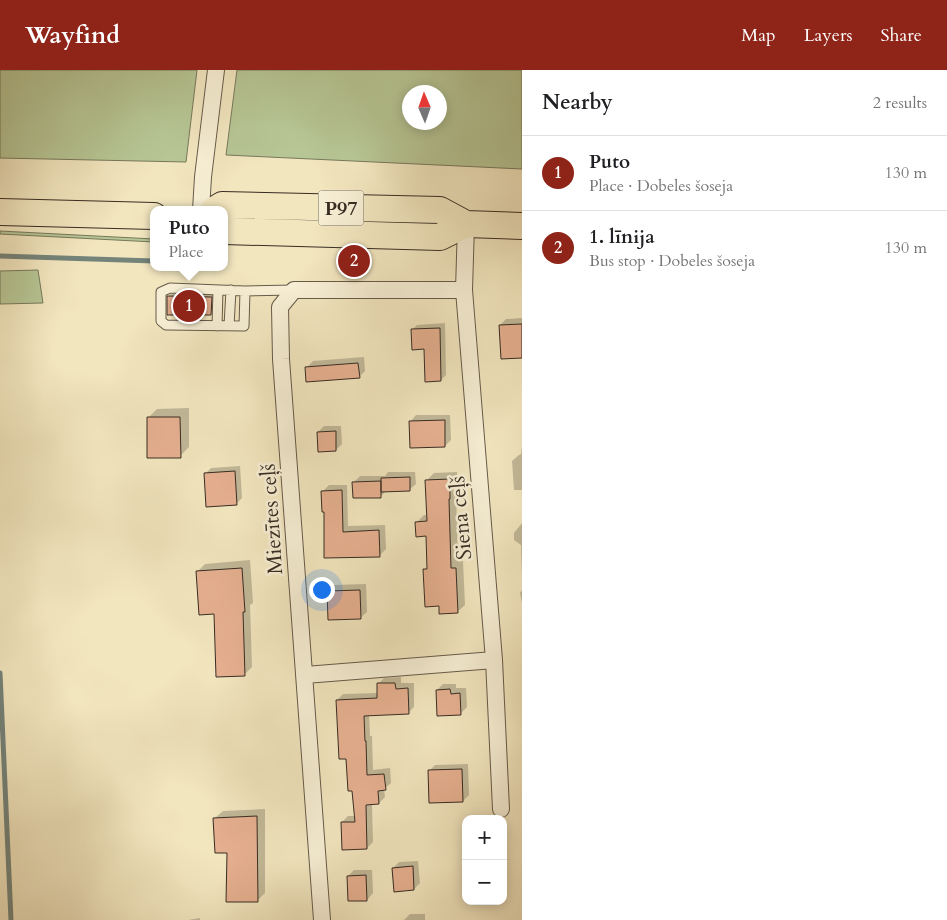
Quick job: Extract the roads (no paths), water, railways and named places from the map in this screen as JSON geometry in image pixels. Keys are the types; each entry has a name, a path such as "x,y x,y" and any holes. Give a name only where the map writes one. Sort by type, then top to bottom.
{"main road":[{"name":"P97","path":"220,206 440,210 466,224 522,226"},
{"path":"0,212 150,216"},
{"name":"P97","path":"228,231 440,237 466,224"}],"street":[{"path":"201,206 203,170 216,70"},
{"name":"Siena ceļš","path":"466,224 464,290 494,660 501,809"},
{"path":"294,290 464,290"},
{"name":"Miezītes ceļš","path":"294,290 280,308 280,342 322,920"},
{"path":"305,675 494,660"}],"lane":[{"path":"245,291 244,326 166,325 161,321 161,292 170,288 173,292 186,293 207,293 218,290 294,290"},
{"path":"217,326 218,290"},
{"path":"229,326 231,290"},
{"path":"172,325 173,315"},
{"path":"186,315 186,325"},
{"path":"206,315 206,326"}],"waterway":[{"path":"0,256 150,261"},
{"path":"0,673 11,920"}],"place":[{"name":"1. līnija","path":"354,261"},
{"name":"Puto","path":"189,306"}]}
